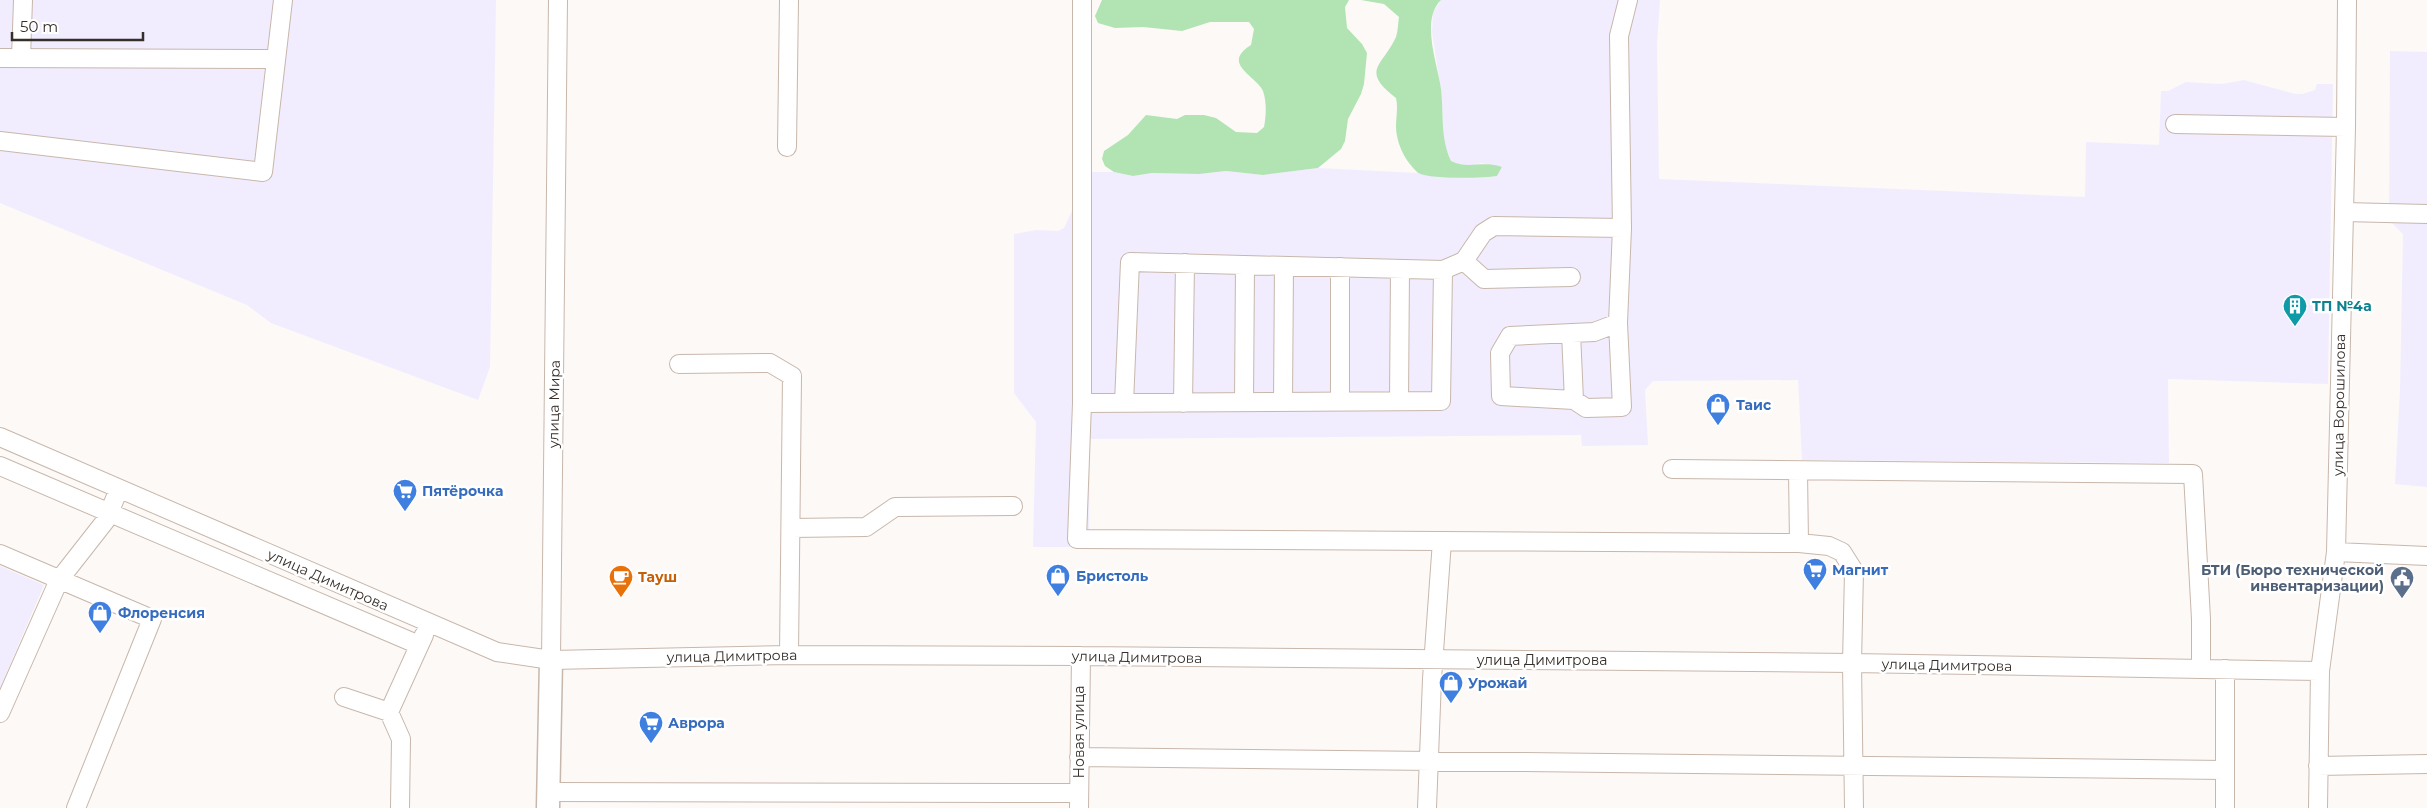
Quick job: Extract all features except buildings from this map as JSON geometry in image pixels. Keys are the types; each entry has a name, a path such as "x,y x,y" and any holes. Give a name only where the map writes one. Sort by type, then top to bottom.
{"main road":[{"name":"улица Мира","path":"548,800 551,660"}],"street":[{"path":"21,58 23,0"},
{"path":"0,141 263,172 283,0"},
{"name":"улица Мира","path":"551,660 558,0"},
{"path":"787,148 789,0"},
{"path":"1082,0 1082,403 1077,539 1799,543 1829,546 1849,561 1854,571 1852,663 1854,808"},
{"path":"1618,323 1594,332 1510,336 1500,354 1501,396 1574,400 1586,408 1622,407 1618,323 1622,228 1619,36 1628,0"},
{"name":"улица Ворошилова","path":"2318,808 2320,671 2336,552 2346,127 2347,0"},
{"path":"0,58 276,59"},
{"path":"2175,124 2346,127"},
{"path":"2344,212 2427,214"},
{"path":"1124,403 1130,262 1443,270 1464,261 1483,233 1494,226 1622,228"},
{"path":"1464,261 1484,279 1571,277"},
{"path":"1183,402 1186,263"},
{"path":"1244,402 1245,265"},
{"path":"1283,402 1284,266"},
{"path":"1340,267 1340,402"},
{"path":"1399,401 1400,269"},
{"path":"1082,403 1442,401 1443,270"},
{"path":"1571,333 1574,400"},
{"path":"679,364 770,363 792,376 792,528 789,655"},
{"name":"улица Димитрова","path":"0,437 497,652 551,660 789,655 1081,656 1852,663 2320,671"},
{"path":"0,466 419,645"},
{"path":"1672,469 2193,474 2201,620 2201,669"},
{"path":"1798,471 1799,543"},
{"path":"0,713 59,580 109,514 119,489"},
{"path":"792,528 866,527 895,507 1013,506"},
{"path":"1427,808 1442,541"},
{"path":"2336,552 2427,556"},
{"path":"0,554 152,619 76,808"},
{"path":"400,808 401,739 389,712 430,624"},
{"name":"Новая улица","path":"1079,800 1081,656"},
{"path":"2225,669 2225,808"},
{"path":"344,698 389,712"},
{"path":"1079,757 2226,770"},
{"path":"2318,766 2427,764"},
{"path":"548,800 1079,800"}],"shaded area":[{"path":"0,0 496,0 490,367 478,400 271,323 247,305 0,203"},
{"path":"1441,0 1660,0 1657,43 1659,179 2085,197 2086,142 2159,145 2161,91 2168,91 2186,82 2222,84 2244,80 2295,94 2302,94 2315,90 2317,84 2333,84 2328,384 2168,379 2169,463 1802,460 1798,380 1653,381 1645,390 1648,445 1582,446 1581,435 1090,439 1089,547 1033,547 1036,422 1014,393 1014,234 1036,230 1058,231 1064,228 1076,202 1074,172 1114,172 1133,176 1152,173 1199,174 1226,171 1263,175 1318,168 1418,173 1453,178 1497,176 1502,167 1481,163 1461,166 1451,161 1443,142 1442,97 1432,32 1433,12"},
{"path":"2390,51 2427,52 2427,487 2395,484 2400,390 2403,234 2389,220"},
{"path":"0,566 44,585 0,688"}],"green space":[{"path":"1102,0 1349,0 1345,7 1347,28 1362,44 1367,53 1364,84 1348,119 1345,141 1341,149 1318,168 1263,175 1226,171 1199,174 1152,173 1133,176 1114,172 1105,166 1102,159 1104,151 1128,135 1146,115 1177,119 1185,115 1204,115 1216,118 1236,132 1257,133 1264,127 1266,105 1263,91 1240,64 1239,58 1251,45 1254,29 1249,22 1210,22 1182,31 1143,27 1115,28 1098,23 1095,16"},
{"path":"1361,0 1441,0 1435,9 1431,31 1441,89 1445,143 1451,161 1464,165 1487,164 1502,167 1497,176 1468,178 1422,175 1410,164 1404,156 1398,141 1396,98 1385,89 1376,74 1380,62 1396,37 1399,17 1384,4"}],"place":[{"name":"ТП №4а","path":"2295,327"},
{"name":"Таис","path":"1718,426"},
{"name":"Пятёрочка","path":"405,512"},
{"name":"Магнит","path":"1815,591"},
{"name":"Бристоль","path":"1058,597"},
{"name":"Тауш","path":"621,598"},
{"name":"БТИ (Бюро технической инвентаризации)","path":"2402,599"},
{"name":"Флоренсия","path":"100,634"},
{"name":"Урожай","path":"1451,704"},
{"name":"Аврора","path":"651,744"}]}
